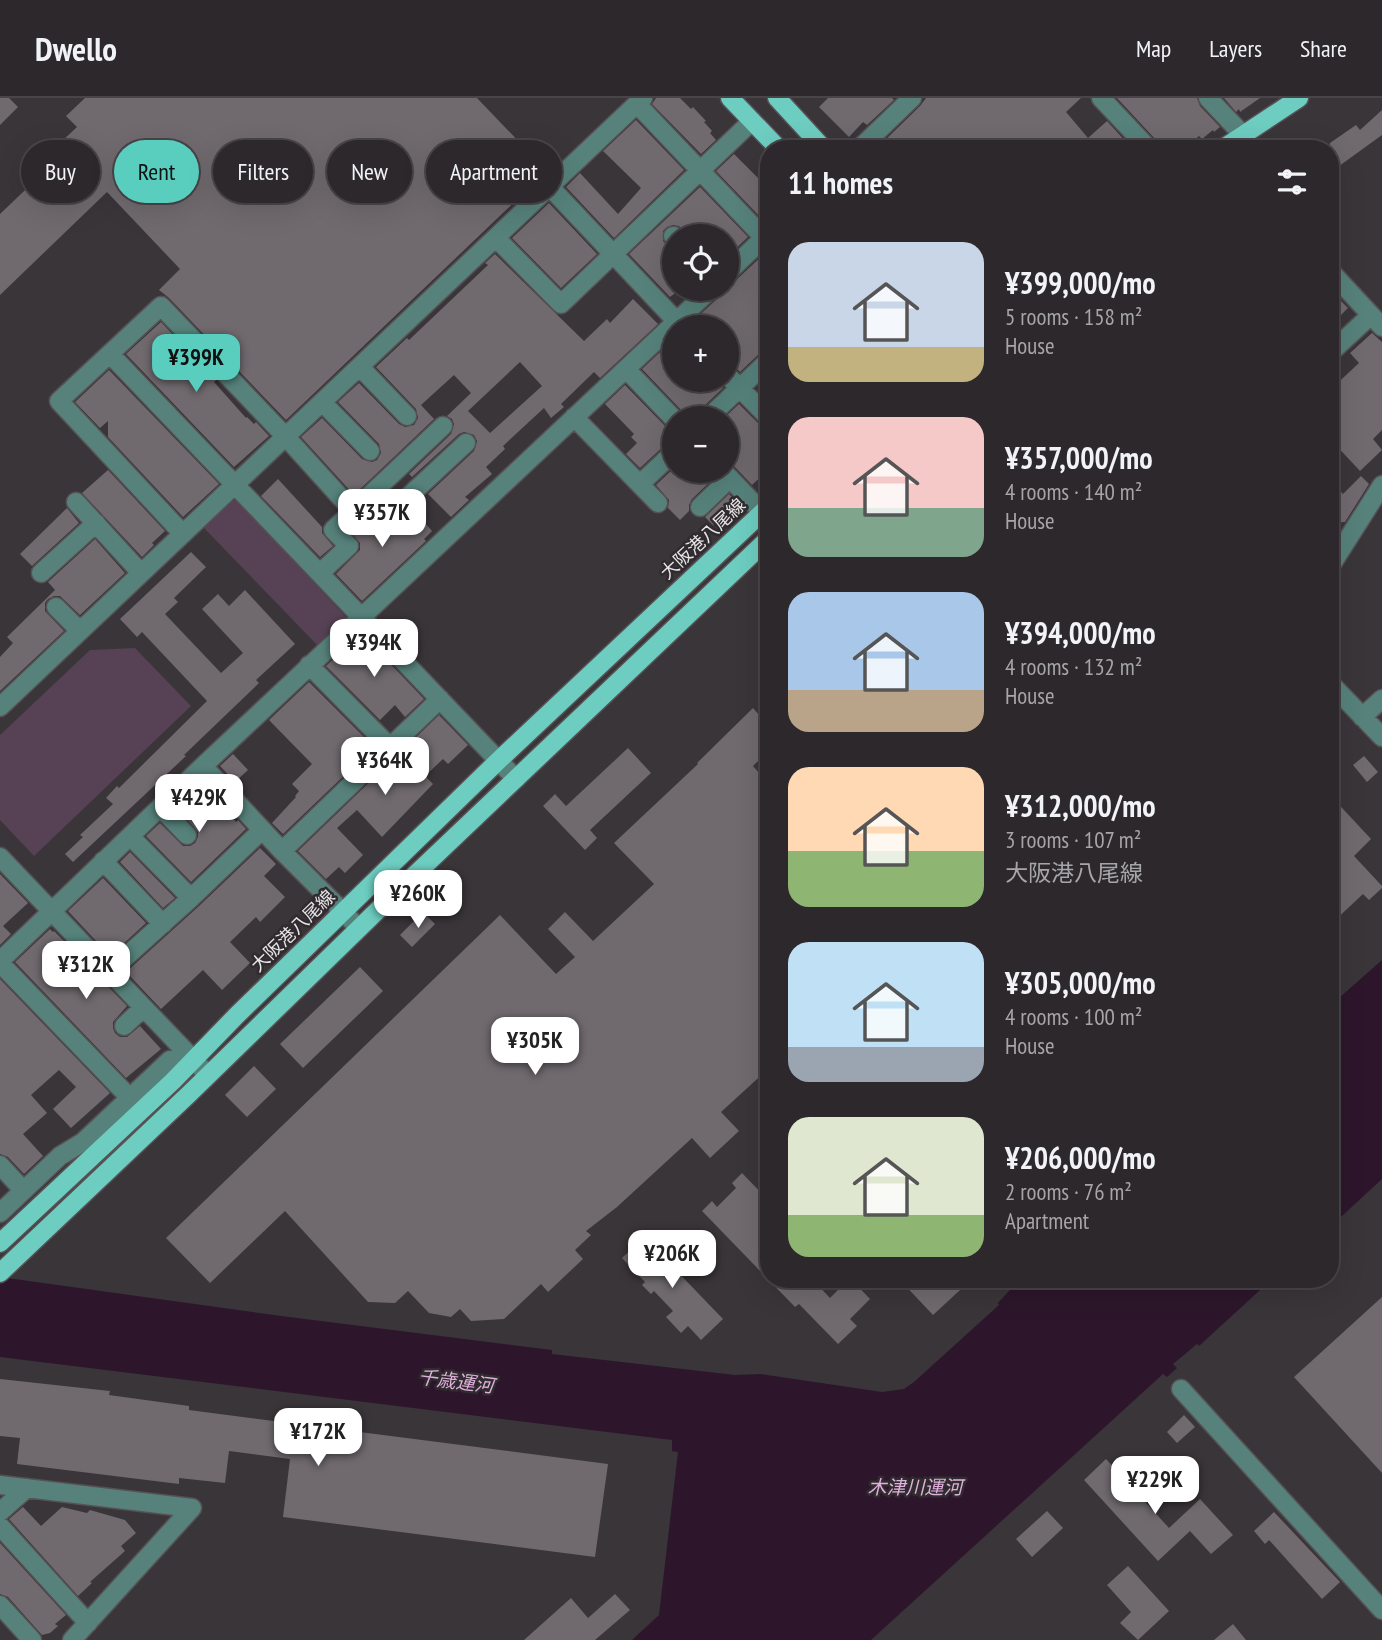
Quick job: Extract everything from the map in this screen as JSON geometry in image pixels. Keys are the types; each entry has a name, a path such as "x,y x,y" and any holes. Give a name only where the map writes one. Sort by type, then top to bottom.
{"main road":[{"path":"730,98 770,140"},
{"path":"776,98 816,140"},
{"path":"1236,140 1299,98"},
{"name":"大阪港八尾線","path":"0,1243 163,1090 237,1014 498,761 760,515"},
{"path":"2,1272 760,547"}],"street":[{"path":"1101,98 1141,140"},
{"path":"1208,98 1243,135"},
{"path":"867,140 905,100"},
{"path":"562,176 640,101 701,171 760,231"},
{"path":"496,238 561,304 752,121"},
{"path":"562,200 670,315"},
{"path":"0,706 533,203"},
{"path":"739,263 760,244"},
{"path":"1339,281 1376,321 1339,348"},
{"path":"687,315 700,301"},
{"path":"183,534 59,401 161,306 353,511"},
{"path":"130,1098 0,962 309,665 662,338"},
{"path":"110,354 516,779"},
{"path":"360,367 407,416"},
{"path":"626,369 662,406"},
{"path":"721,406 760,369"},
{"path":"740,388 760,409"},
{"path":"322,402 370,452"},
{"path":"574,417 658,503"},
{"path":"320,573 349,546 333,530 443,426"},
{"path":"377,489 396,508 466,443"},
{"path":"640,484 662,463"},
{"path":"700,507 720,483"},
{"path":"735,483 760,506"},
{"path":"1339,553 1382,485"},
{"path":"76,502 142,573"},
{"path":"41,573 96,523"},
{"path":"57,607 80,631"},
{"path":"309,665 390,747"},
{"path":"1339,693 1382,737"},
{"path":"282,851 440,699"},
{"path":"1362,717 1382,699"},
{"path":"203,766 359,928"},
{"path":"160,807 187,835"},
{"path":"109,972 262,830"},
{"path":"130,836 191,898"},
{"path":"0,857 208,1075"},
{"path":"103,861 163,924"},
{"path":"124,1026 143,1008"},
{"path":"0,1213 60,1156 83,1142 170,1060 193,1060"},
{"path":"0,1165 23,1190"},
{"path":"1181,1390 1382,1610"},
{"path":"0,1485 192,1508 72,1640"},
{"path":"0,1512 27,1488"},
{"path":"0,1526 88,1623"},
{"path":"0,1605 32,1640"}],"shaded area":[{"path":"237,500 346,617 346,622 319,647 203,527 230,501"},
{"path":"135,648 191,706 34,856 0,820 0,735 90,650"}],"water":[{"path":"1382,960 1382,1179 1339,1219 1339,998"},
{"path":"0,1277 552,1350 552,1354 735,1375 760,1374 882,1392 904,1389 914,1382 999,1305 1012,1288 1262,1288 1199,1346 1197,1344 1173,1364 1177,1368 1167,1377 1163,1374 871,1640 632,1640 659,1615 678,1452 672,1451 672,1440 0,1357"}],"building":[{"path":"0,98 9,98 18,107 0,125"},
{"path":"85,98 477,98 517,140 426,140 426,203 513,203 286,420 159,290 180,269 117,203 199,203 199,140 114,140 114,199 107,192 100,199 100,140 63,140 77,127 66,116"},
{"path":"656,98 680,98 691,109 693,107 706,121 704,122 716,140 701,154 652,104"},
{"path":"828,98 894,100 867,125 863,122 849,137 819,107"},
{"path":"926,98 1081,98 1066,112 1088,138 1107,121 1124,140 885,140"},
{"path":"1117,98 1197,98 1200,106 1220,127 1202,139 1199,136 1194,140 1156,140"},
{"path":"1224,98 1260,98 1236,112"},
{"path":"1382,110 1382,135 1339,166 1339,140 1334,140 1356,125 1360,130"},
{"path":"636,120 684,170 614,238 566,187 580,173 618,214 641,188 603,151"},
{"path":"734,154 760,180 760,217 716,171"},
{"path":"700,187 736,224 662,224 662,289 629,254"},
{"path":"21,194 21,203 96,203 0,295 0,214"},
{"path":"549,203 597,254 561,288 512,238"},
{"path":"739,228 748,237 739,246"},
{"path":"495,254 584,341 607,319 610,323 633,299 658,324 600,378 594,372 561,404 564,407 551,418 544,408 503,446 505,449 486,467 492,474 465,497 469,500 451,517 428,494 474,451 477,441 474,435 464,432 459,434 412,477 409,474 451,434 454,424 447,416 471,393 454,375 421,405 434,419 354,495 301,437 322,418 362,459 372,462 377,460 381,453 379,444 338,402 359,383 399,424 405,427 414,425 418,418 416,409 376,367 407,338 409,340 488,265 485,263","holes":["520,362 542,386 490,433 468,411"]},
{"path":"760,258 760,353 740,372 739,315 700,315 715,301 739,301 739,277"},
{"path":"1339,299 1348,308 1339,317"},
{"path":"161,322 216,380 214,382 246,418 254,424 256,422 269,436 234,467 126,354"},
{"path":"1372,333 1382,342 1382,430 1373,439 1382,450 1360,471 1339,448 1339,382 1359,363 1350,353"},
{"path":"662,350 662,390 642,369"},
{"path":"109,370 219,484 183,517 108,437 108,421 100,428 75,402"},
{"path":"625,385 662,423 662,448 640,468 626,454 637,443 631,437 634,434 605,404"},
{"path":"664,392 719,392 704,406 677,406"},
{"path":"739,404 760,425 760,478 752,485 739,471 739,406 737,406"},
{"path":"108,470 165,531 142,557 82,493"},
{"path":"1361,476 1369,484 1345,522 1339,522 1339,490 1343,494"},
{"path":"278,479 322,527 322,533 333,546 320,557 261,496"},
{"path":"662,479 662,483 709,483 692,499 689,511 680,520 668,508 669,500 656,485"},
{"path":"729,494 738,503 713,525 705,517"},
{"path":"376,505 394,519 403,517 412,509 432,531 424,539 426,541 362,601 336,574 360,550 360,543 349,530"},
{"path":"67,508 79,523 32,566 20,554"},
{"path":"95,539 125,573 80,615 60,596 48,599 45,611 64,631 0,691 0,657 13,643 7,637 55,590 48,582"},
{"path":"191,552 206,567 174,598 178,602 165,614 221,673 243,653 202,609 218,594 229,606 245,590 295,644 256,680 259,683 184,755 186,756 73,862 65,854 83,837 80,835 113,804 106,798 207,701 142,632 137,637 120,619"},
{"path":"360,634 424,699 405,717 395,705 380,720 326,666"},
{"path":"309,682 374,747 283,834 272,823 296,797 299,791 292,784 312,764 269,720"},
{"path":"753,708 760,716 760,759 753,766 760,774 760,1076 721,1112 739,1131 710,1158 692,1138 617,1207 586,1231 591,1235 575,1250 583,1259 548,1292 541,1284 504,1319 471,1321 460,1309 451,1317 429,1313 408,1291 395,1303 368,1302 285,1211 210,1283 166,1238 500,915 556,974 575,957 548,929 565,912 593,941 654,884 614,843"},
{"path":"439,715 468,745 448,764 443,759 425,776 433,784 382,837 357,810 337,828 363,855 345,873 339,867 326,879 298,851"},
{"path":"628,748 651,773 590,830 597,838 585,850 543,806 555,794 566,806"},
{"path":"233,754 248,770 235,782 220,766"},
{"path":"1364,756 1378,772 1367,782 1353,765"},
{"path":"201,784 236,822 238,820 246,829 191,882 146,836 160,823 183,846 195,843 198,832 176,807"},
{"path":"1339,805 1371,839 1354,856 1382,888 1369,900 1363,894 1339,917"},
{"path":"260,848 276,864 264,876 285,897 260,922 256,917 230,942 250,963 222,990 203,970 161,1009 126,972"},
{"path":"130,852 175,898 163,908 120,862"},
{"path":"0,874 28,903 3,926 11,934 0,945"},
{"path":"103,878 146,923 110,956 68,911"},
{"path":"423,912 435,924 412,947 400,935"},
{"path":"50,929 127,1006 113,1022 115,1033 120,1037 127,1037 140,1026 161,1049 126,1078 15,962"},
{"path":"360,967 383,991 303,1068 280,1044"},
{"path":"0,979 110,1093 71,1128 53,1109 76,1087 59,1070 31,1095 47,1113 23,1134 43,1156 24,1174 8,1157 0,1154"},
{"path":"254,1066 276,1089 247,1117 225,1095"},
{"path":"742,1173 760,1192 760,1271 702,1211 712,1201 717,1207 736,1188 732,1183"},
{"path":"644,1237 723,1319 701,1340 688,1326 681,1333 666,1317 673,1311 654,1291 651,1294 642,1285 645,1282 622,1258"},
{"path":"777,1288 821,1288 830,1298 840,1288 860,1288 870,1299 850,1319 857,1326 838,1344 799,1304 795,1307"},
{"path":"908,1288 962,1288 933,1315"},
{"path":"1382,1297 1382,1473 1294,1377"},
{"path":"0,1379 110,1391 109,1395 189,1406 189,1410 608,1464 595,1557 283,1517 290,1459 229,1451 225,1483 179,1478 179,1484 17,1464 20,1438 0,1436"},
{"path":"1184,1415 1195,1427 1177,1443 1167,1432"},
{"path":"1106,1459 1169,1528 1200,1499 1233,1535 1211,1554 1190,1531 1158,1561 1084,1480"},
{"path":"23,1507 41,1526 62,1507 87,1513 90,1510 125,1520 136,1533 121,1546 125,1551 78,1596 9,1519"},
{"path":"1047,1511 1063,1528 1032,1557 1016,1539"},
{"path":"1274,1512 1340,1582 1322,1599 1269,1540 1265,1544 1254,1531"},
{"path":"0,1543 66,1615 55,1624 58,1626 50,1633 42,1635 8,1597 0,1594"},
{"path":"1128,1566 1169,1611 1138,1640 1120,1623 1131,1612 1107,1585"},
{"path":"615,1594 630,1610 595,1640 524,1640 571,1598 588,1618"},
{"path":"1233,1624 1246,1640 1214,1640"}],"water label":[{"name":"千歳運河","path":"456,1381"},
{"name":"木津川運河","path":"915,1487"}]}
